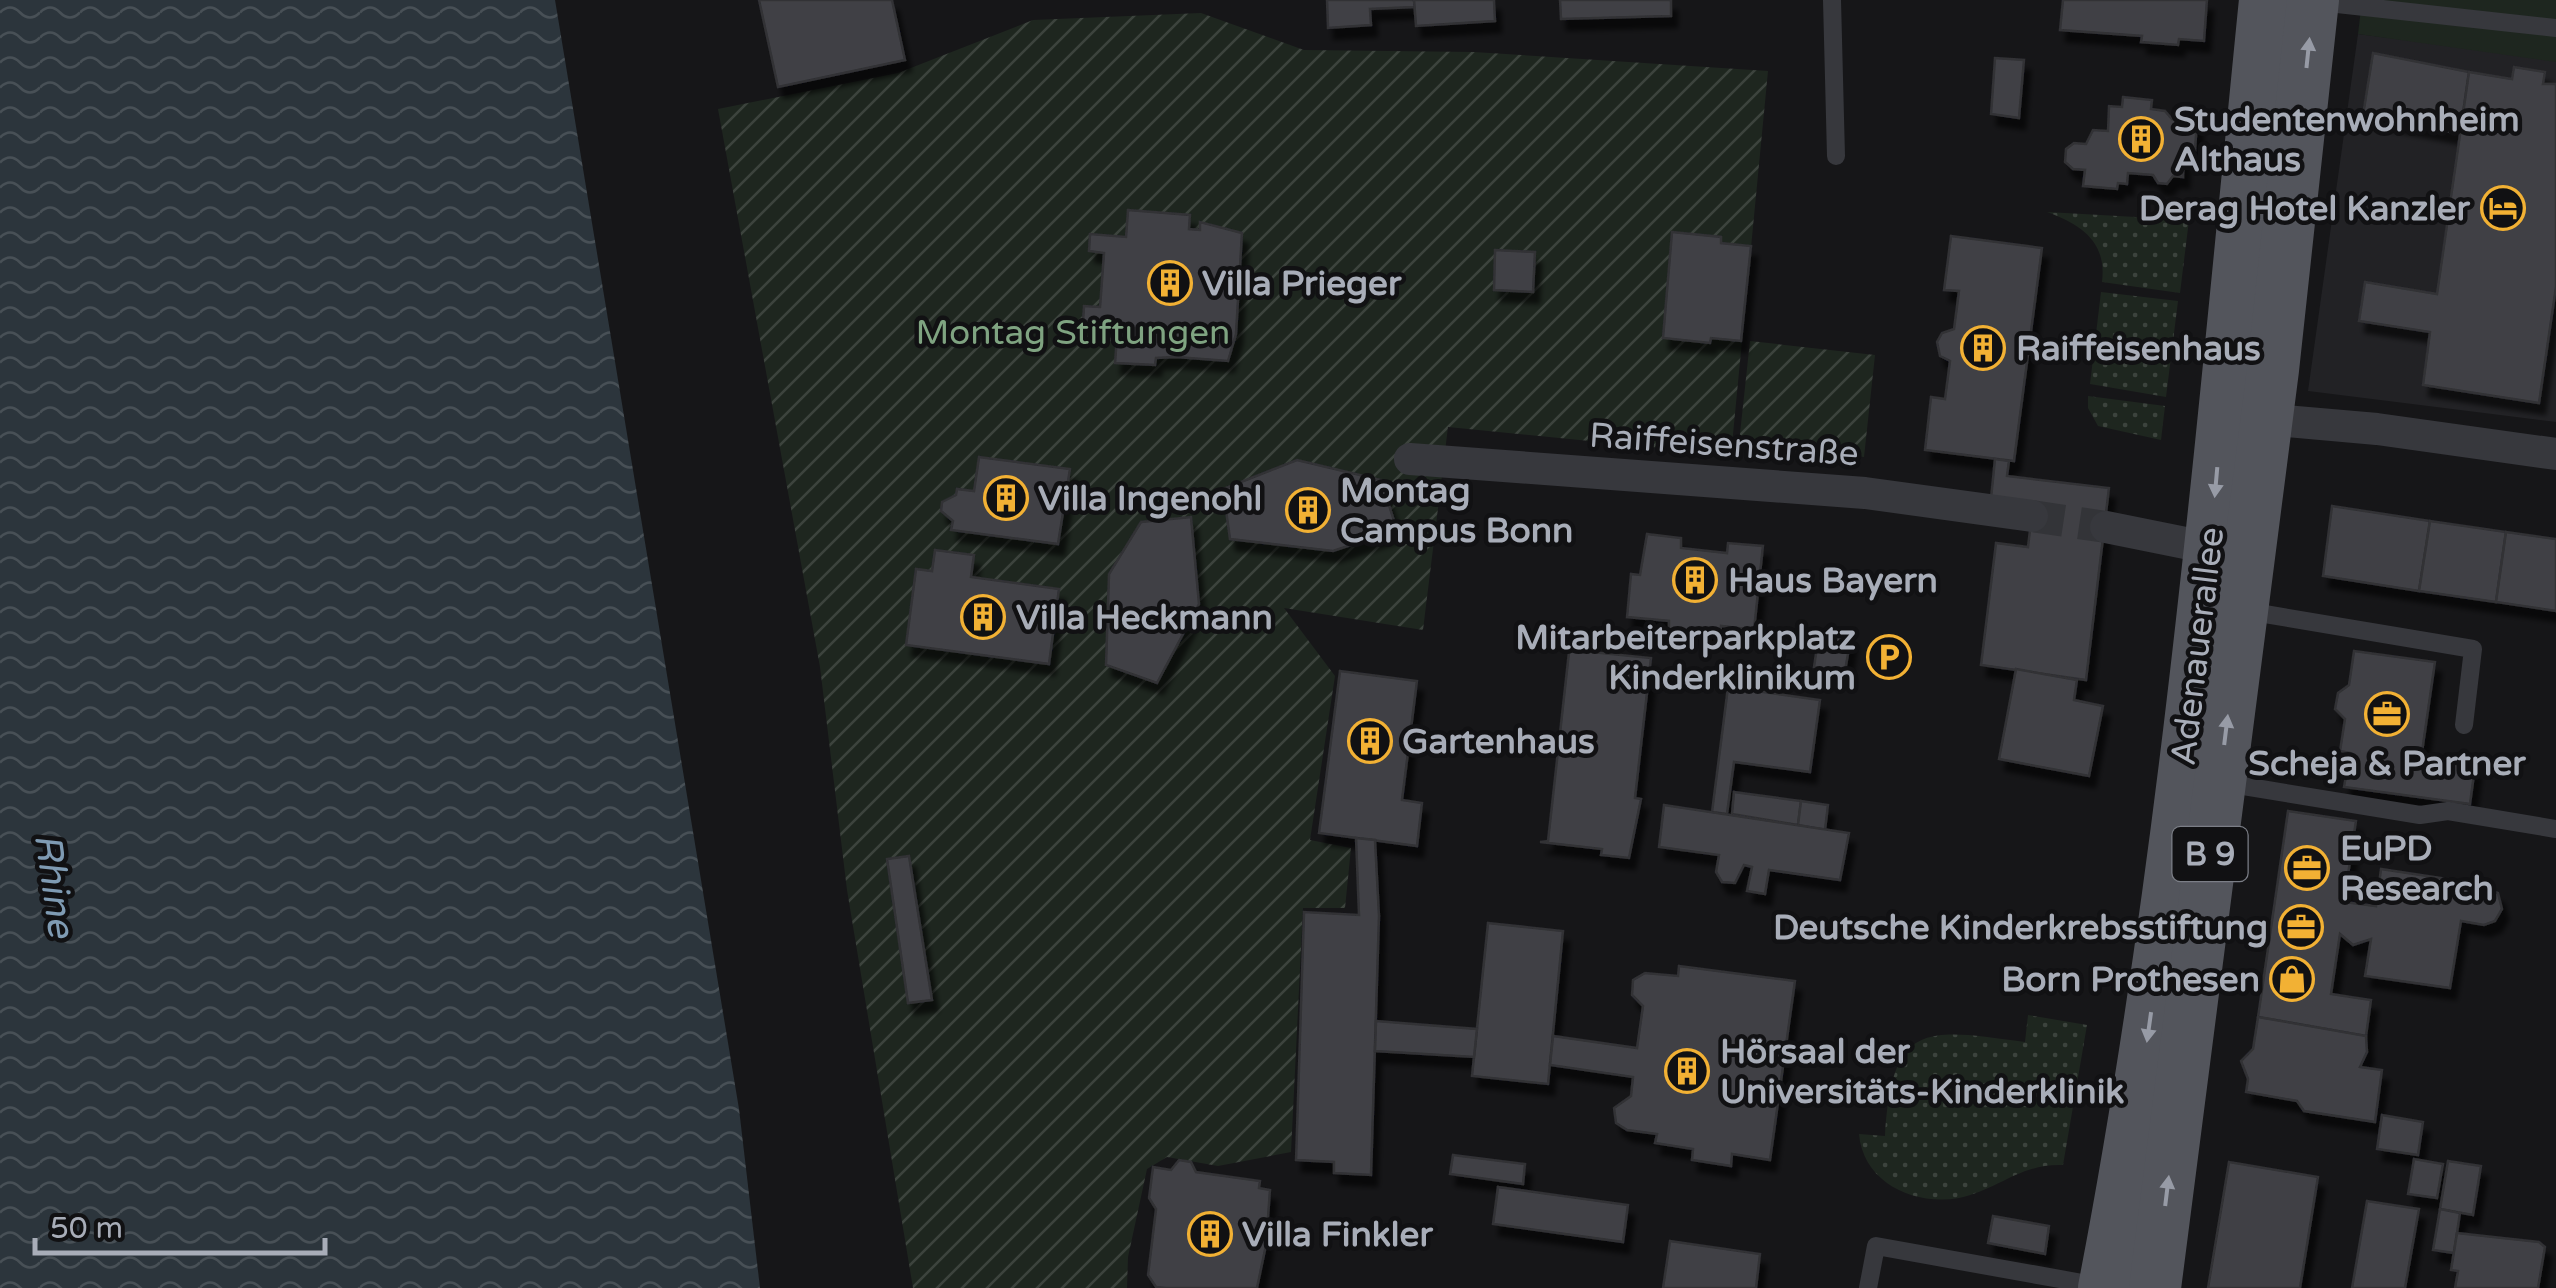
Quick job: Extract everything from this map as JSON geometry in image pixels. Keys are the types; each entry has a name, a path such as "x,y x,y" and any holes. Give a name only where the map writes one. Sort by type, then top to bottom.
{"main road":[{"name":"Adenauerallee","path":"2155,1288 2242,610 2247,176 2297,1"},
{"name":"Adenauerallee","path":"2104,1288 2150,1022 2210,548 2244,417 2270,267 2297,1"}],"street":[{"path":"2244,417 2377,429 2556,454"},
{"name":"Raiffeisenstraße","path":"1410,459 1864,494 2032,516"},
{"path":"2106,527 2210,548"}],"lane":[{"path":"1832,0 1836,156"},
{"path":"2297,1 2556,28"},
{"path":"2247,176 2270,267"},
{"path":"2242,610 2473,648 2464,726"},
{"path":"2220,782 2420,815 2448,811 2556,829"},
{"path":"1868,1288 1876,1246 2104,1288"}],"shaded area":[{"path":"2358,34 2556,59 2556,422 2308,391"}],"green space":[{"path":"2362,0 2556,0 2556,62 2358,34"},
{"name":"Montag Stiftungen","path":"1201,13 1304,50 1474,52 1768,71 1731,455 1448,427 1423,630 1284,608 1335,676 1310,840 1351,848 1345,908 1303,908 1291,1152 1218,1166 1167,1157 1147,1169 1128,1257 1127,1288 913,1288 847,890 820,667 718,109 898,73 1033,20"},
{"path":"2047,212 2189,220 2180,293 2102,282 2100,256 2090,237"},
{"path":"2101,292 2178,301 2166,397 2090,384"},
{"path":"1750,341 1875,355 1864,457 1739,443"},
{"path":"2088,396 2165,406 2161,440 2098,426 2088,408"},
{"path":"2028,1015 2087,1025 2063,1165 2035,1168 1973,1194 1942,1200 1908,1194 1880,1177 1863,1151 1859,1134 1885,1136 1889,1098 1906,1052 1920,1041 1939,1035 2025,1042"}],"water":[{"name":"Rhine","path":"0,0 555,0 739,1109 760,1288 0,1288"}],"building":[{"path":"759,0 892,0 905,60 778,87"},
{"path":"1327,0 1414,0 1415,7 1370,9 1371,25 1328,28"},
{"path":"1414,0 1494,0 1495,21 1416,26"},
{"path":"1560,0 1671,0 1671,16 1561,19"},
{"path":"2063,0 2207,0 2204,41 2179,39 2178,45 2141,42 2142,36 2060,30"},
{"path":"2373,53 2469,72 2460,134 2363,115"},
{"path":"1995,58 2024,60 2019,118 1991,114"},
{"name":"Derag Hotel Kanzler","path":"2514,67 2545,72 2543,84 2556,84 2556,287 2539,403 2423,385 2430,332 2359,321 2365,282 2437,294 2469,72 2512,79"},
{"name":"Studentenwohnheim Althaus","path":"2123,97 2152,100 2151,109 2165,111 2172,119 2197,121 2195,151 2184,150 2183,177 2173,176 2167,184 2158,183 2153,175 2128,173 2127,184 2118,183 2117,189 2083,186 2085,170 2073,169 2065,162 2066,149 2074,143 2086,144 2093,130 2108,131 2109,106 2122,107"},
{"name":"Villa Prieger","path":"1128,210 1190,215 1189,229 1200,230 1200,222 1242,233 1236,334 1228,361 1176,357 1156,358 1155,365 1115,363 1118,323 1083,321 1084,306 1100,307 1104,253 1089,251 1090,234 1126,237"},
{"path":"1672,232 1721,237 1721,243 1751,246 1741,341 1711,338 1710,343 1663,338"},
{"name":"Raiffeisenhaus","path":"1951,236 2042,248 2014,461 1925,450 1931,397 1945,399 1950,361 1940,356 1937,342 1942,333 1954,329 1959,291 1944,290"},
{"path":"1495,250 1535,252 1533,292 1494,290"},
{"name":"Villa Ingenohl","path":"979,457 1070,469 1058,544 951,530 953,521 941,511 942,502 956,495 957,489 974,491"},
{"path":"1995,459 2009,461 2007,476 2109,488 2086,680 1981,665 1996,543 2028,547 2033,504 1991,498"},
{"name":"Montag Campus Bonn","path":"1297,460 1381,480 1397,530 1333,551 1230,539 1223,489"},
{"path":"2332,506 2430,521 2419,591 2323,576"},
{"path":"1191,517 1199,604 1157,683 1106,665 1109,574 1141,522"},
{"path":"2430,521 2506,532 2496,602 2419,591"},
{"path":"2506,532 2556,539 2556,611 2496,602"},
{"name":"Haus Bayern","path":"1647,534 1681,538 1681,548 1727,553 1728,543 1763,546 1754,630 1721,626 1720,635 1669,630 1669,621 1627,617 1631,574 1640,575"},
{"name":"Villa Heckmann","path":"935,550 974,555 971,577 1059,589 1049,664 906,645 916,569 932,571"},
{"path":"1819,633 1851,637 1845,671 1814,667"},
{"path":"1562,649 1651,658 1635,798 1641,799 1629,858 1601,855 1602,849 1540,842 1548,841 1569,652"},
{"path":"2354,651 2435,662 2421,759 2475,767 2470,804 2344,787 2350,753 2340,751 2345,719 2335,709 2338,693 2349,685"},
{"path":"2016,669 2077,680 2074,700 2103,706 2089,776 1999,759"},
{"name":"Gartenhaus","path":"1340,671 1417,681 1402,800 1422,803 1417,846 1319,833"},
{"path":"1728,687 1820,700 1810,772 1734,762 1727,814 1712,812"},
{"path":"1734,792 1801,801 1798,825 1732,814"},
{"path":"1801,801 1828,805 1825,830 1798,825"},
{"path":"1664,805 1849,833 1840,880 1769,870 1765,894 1747,891 1752,867 1744,865 1735,883 1722,882 1716,872 1719,855 1659,847"},
{"path":"2288,811 2356,821 2344,902 2376,906 2381,869 2467,882 2498,893 2502,909 2495,921 2484,925 2461,921 2450,988 2365,976 2371,939 2353,945 2340,934 2331,994 2371,1000 2366,1036 2258,1017"},
{"path":"1356,838 1375,840 1379,916 1371,1175 1334,1173 1334,1162 1296,1160 1304,912 1359,915"},
{"path":"909,856 932,1000 908,1003 887,859"},
{"path":"1488,923 1563,931 1548,1084 1472,1076"},
{"name":"Hörsaal der Universitäts-Kinderklinik","path":"1679,966 1795,981 1770,1160 1732,1154 1731,1166 1692,1160 1693,1149 1655,1143 1657,1134 1627,1130 1616,1123 1614,1108 1631,1096 1633,1077 1550,1065 1553,1036 1637,1048 1643,1006 1632,995 1633,980 1645,973 1678,976"},
{"path":"2258,1017 2366,1036 2367,1052 2360,1067 2382,1070 2375,1122 2304,1111 2297,1101 2246,1092 2248,1079 2241,1061 2253,1049"},
{"path":"1376,1021 1477,1029 1474,1057 1375,1051"},
{"path":"2382,1115 2423,1122 2418,1155 2377,1149"},
{"path":"1453,1155 1525,1164 1523,1184 1450,1174"},
{"path":"2414,1159 2443,1164 2437,1198 2408,1194"},
{"name":"Villa Finkler","path":"1179,1160 1191,1162 1196,1172 1260,1181 1259,1188 1270,1190 1266,1245 1257,1288 1156,1287 1148,1275 1156,1209 1149,1198 1153,1167 1171,1170"},
{"path":"2448,1161 2481,1166 2473,1215 2440,1209"},
{"path":"2229,1162 2318,1177 2300,1288 2208,1288"},
{"path":"1498,1187 1628,1205 1623,1242 1493,1224"},
{"path":"2367,1201 2419,1209 2405,1288 2352,1288"},
{"path":"2440,1209 2460,1213 2454,1253 2433,1250"},
{"path":"1993,1216 2049,1226 2045,1254 1988,1243"},
{"path":"2457,1233 2539,1242 2545,1247 2538,1288 2455,1288 2458,1271 2451,1270"},
{"path":"1670,1241 1760,1254 1756,1288 1663,1288"}],"tunnel":[{"path":"2032,516 2106,527"}],"place":[{"name":"Studentenwohnheim Althaus","path":"2141,139"},
{"name":"Derag Hotel Kanzler","path":"2503,208"},
{"name":"Villa Prieger","path":"1170,283"},
{"name":"Raiffeisenhaus","path":"1983,348"},
{"name":"Villa Ingenohl","path":"1006,498"},
{"name":"Montag Campus Bonn","path":"1308,510"},
{"name":"Haus Bayern","path":"1695,580"},
{"name":"Villa Heckmann","path":"983,617"},
{"name":"Mitarbeiterparkplatz Kinderklinikum","path":"1889,657"},
{"name":"Scheja & Partner","path":"2387,714"},
{"name":"Gartenhaus","path":"1370,741"},
{"name":"EuPD Research","path":"2307,868"},
{"name":"Deutsche Kinderkrebsstiftung","path":"2301,927"},
{"name":"Born Prothesen","path":"2292,979"},
{"name":"Hörsaal der Universitäts-Kinderklinik","path":"1687,1071"},
{"name":"Villa Finkler","path":"1210,1234"}]}
